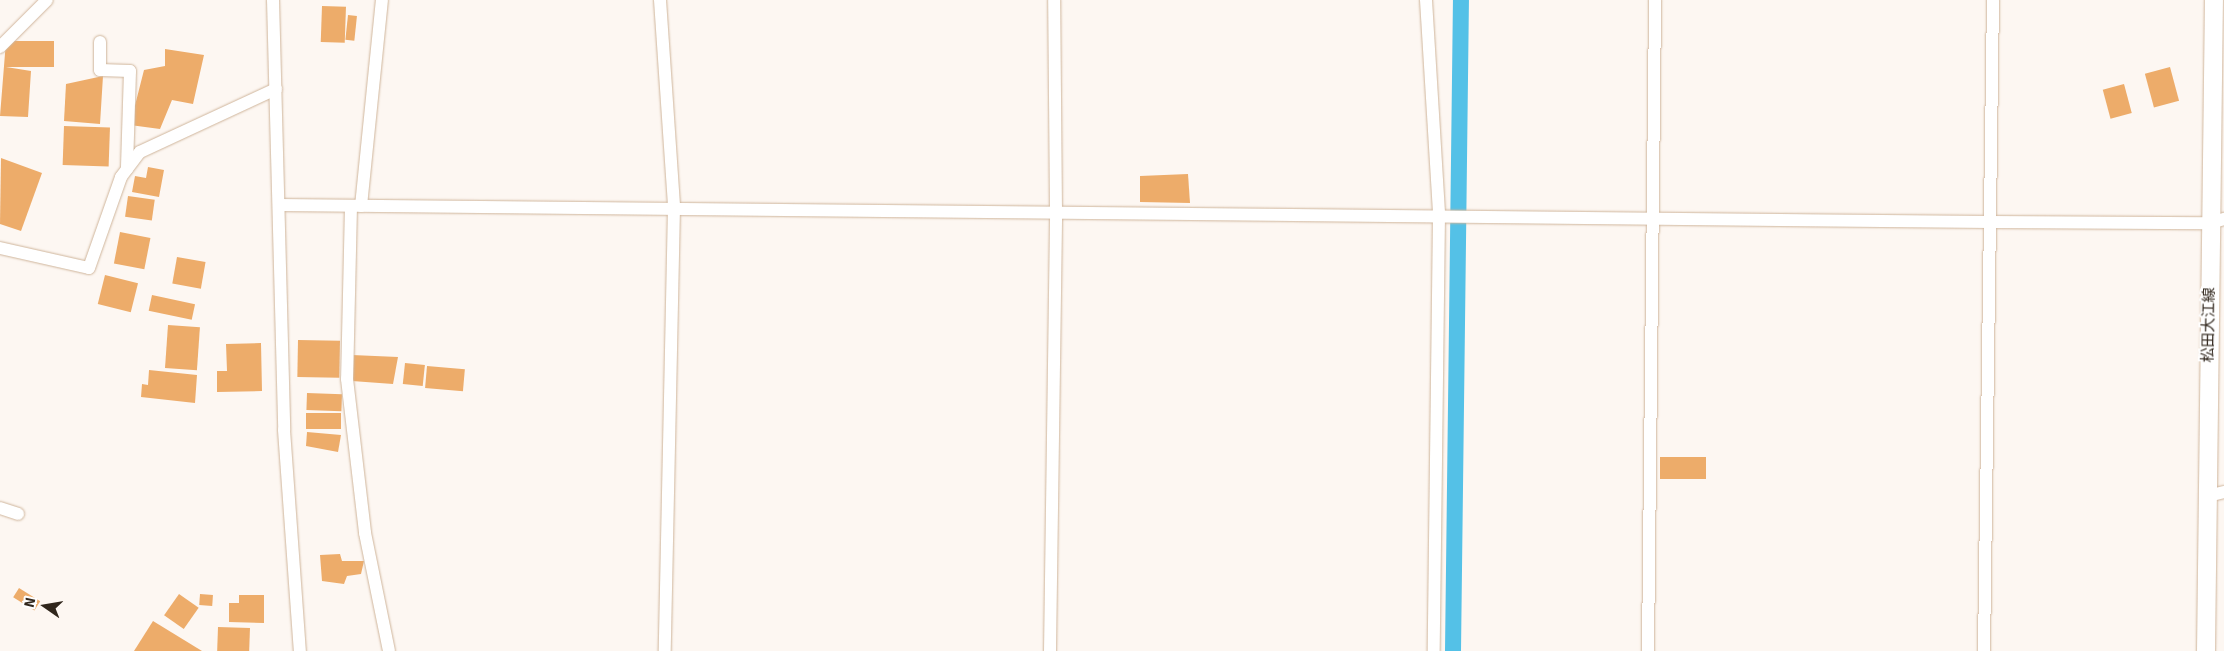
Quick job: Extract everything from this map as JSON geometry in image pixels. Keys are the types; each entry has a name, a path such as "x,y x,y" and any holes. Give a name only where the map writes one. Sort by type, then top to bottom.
{"main road":[{"name":"松田大江線","path":"2206,651 2216,494 2217,221 2214,0"}],"street":[{"path":"0,47 47,0"},
{"path":"273,0 284,430 300,651"},
{"path":"382,0 356,206 347,379 364,533 388,651"},
{"path":"660,0 674,207 665,651"},
{"path":"1050,651 1056,211 1054,0"},
{"path":"1426,0 1439,214 1434,651"},
{"path":"1648,651 1650,216 1655,0"},
{"path":"1984,651 1993,0"},
{"path":"100,42 100,70 130,71 127,169"},
{"path":"0,248 89,268 121,177 140,152 276,89"},
{"path":"279,205 1478,214 1990,222 2217,221"},
{"path":"0,508 18,514"}],"building":[{"path":"322,6 346,7 345,43 321,42"},
{"path":"348,15 357,16 354,41 345,40"},
{"path":"6,41 54,41 54,67 6,67 31,71 28,117 0,116"},
{"path":"165,49 204,55 193,104 172,100 160,129 130,125 144,70 165,66"},
{"path":"2170,67 2179,101 2154,108 2145,74"},
{"path":"103,76 100,124 64,121 66,84"},
{"path":"2124,84 2132,113 2111,119 2103,90"},
{"path":"64,126 110,128 109,167 63,165"},
{"path":"1,158 42,173 21,231 0,224"},
{"path":"148,167 164,170 159,197 132,192 135,176 146,178"},
{"path":"1188,174 1190,203 1140,202 1140,176"},
{"path":"128,196 155,200 152,221 125,217"},
{"path":"120,232 150,238 144,269 114,263"},
{"path":"177,257 206,262 201,289 172,284"},
{"path":"105,275 138,283 131,312 98,304"},
{"path":"152,295 195,304 192,320 149,311"},
{"path":"168,325 200,327 197,370 165,368"},
{"path":"298,340 340,341 339,378 297,377"},
{"path":"261,343 262,391 217,392 217,371 227,371 226,344"},
{"path":"352,355 398,357 393,384 352,381"},
{"path":"405,363 425,365 423,386 403,384"},
{"path":"427,366 465,369 463,391 425,388"},
{"path":"149,370 197,375 195,403 141,397 142,384 148,385"},
{"path":"307,393 342,394 341,411 306,410"},
{"path":"306,413 341,413 341,429 306,429"},
{"path":"307,432 341,435 338,452 306,446"},
{"path":"1660,457 1706,457 1706,479 1660,479"},
{"path":"340,554 342,561 364,561 361,574 347,576 344,584 322,581 320,555"},
{"path":"19,588 40,601 34,611 13,597"},
{"path":"179,594 199,608 184,629 164,615"},
{"path":"200,594 213,595 212,606 199,605"},
{"path":"239,595 264,595 264,623 229,622 229,603 239,603"},
{"path":"153,621 202,651 134,651"},
{"path":"218,627 250,628 249,651 217,651"}],"waterway":[{"path":"1453,651 1461,0"}]}
